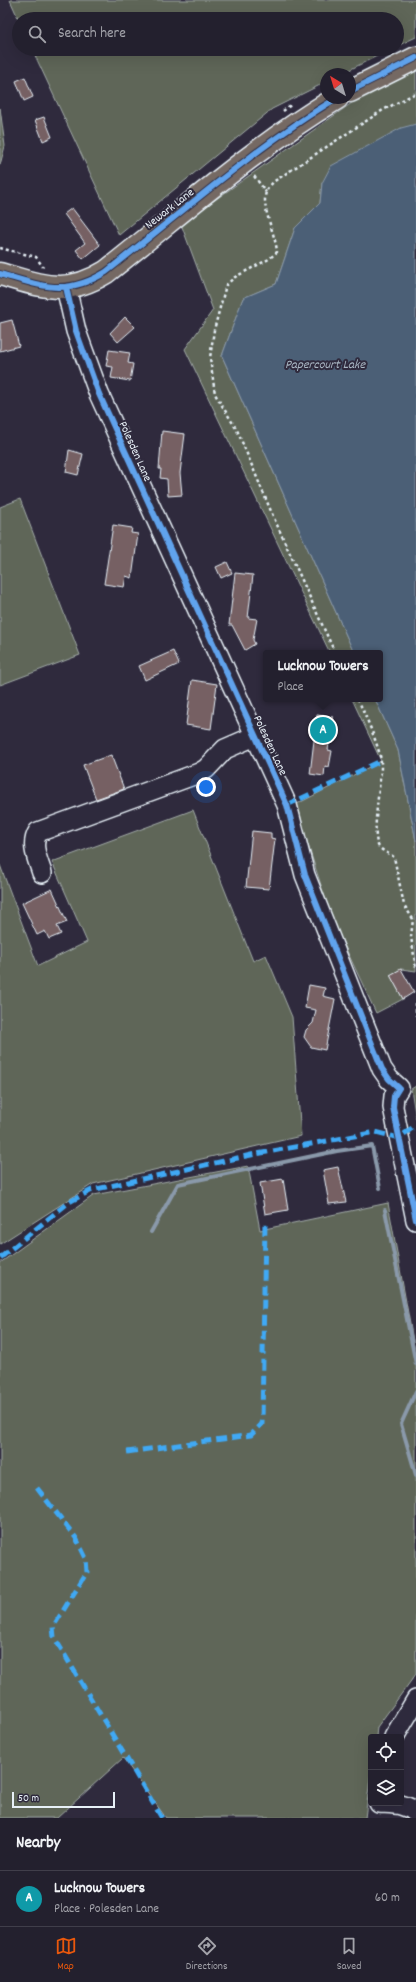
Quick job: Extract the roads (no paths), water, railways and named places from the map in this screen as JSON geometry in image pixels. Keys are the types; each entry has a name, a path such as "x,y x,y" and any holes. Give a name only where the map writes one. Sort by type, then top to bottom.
{"main road":[{"path":"356,88 416,58"},
{"name":"Newark Lane","path":"0,274 43,286 66,287 86,284 106,272 244,163 295,125 328,104"}],"street":[{"name":"Polesden Lane","path":"66,287 76,331 99,394 286,805 305,875 382,1069 389,1079 404,1082 394,1096 392,1107 416,1220"},
{"path":"42,873 34,845 38,832 199,773 206,769 225,749 255,736"},
{"path":"396,1734 416,1700"},
{"path":"376,1818 378,1806"},
{"path":"404,1806 411,1808 416,1813"}],"water":[{"name":"Papercourt Lake","path":"416,124 416,841 398,750 376,702 383,702 383,650 353,650 222,356 243,298 276,284 295,228 320,203 322,183 331,166 401,128"}],"waterway":[{"path":"151,1232 178,1184 337,1151 372,1146 380,1188"},
{"path":"385,1210 416,1364"},
{"path":"416,1391 401,1424 416,1475"}],"place":[{"name":"Lucknow Towers","path":"323,730"}]}
